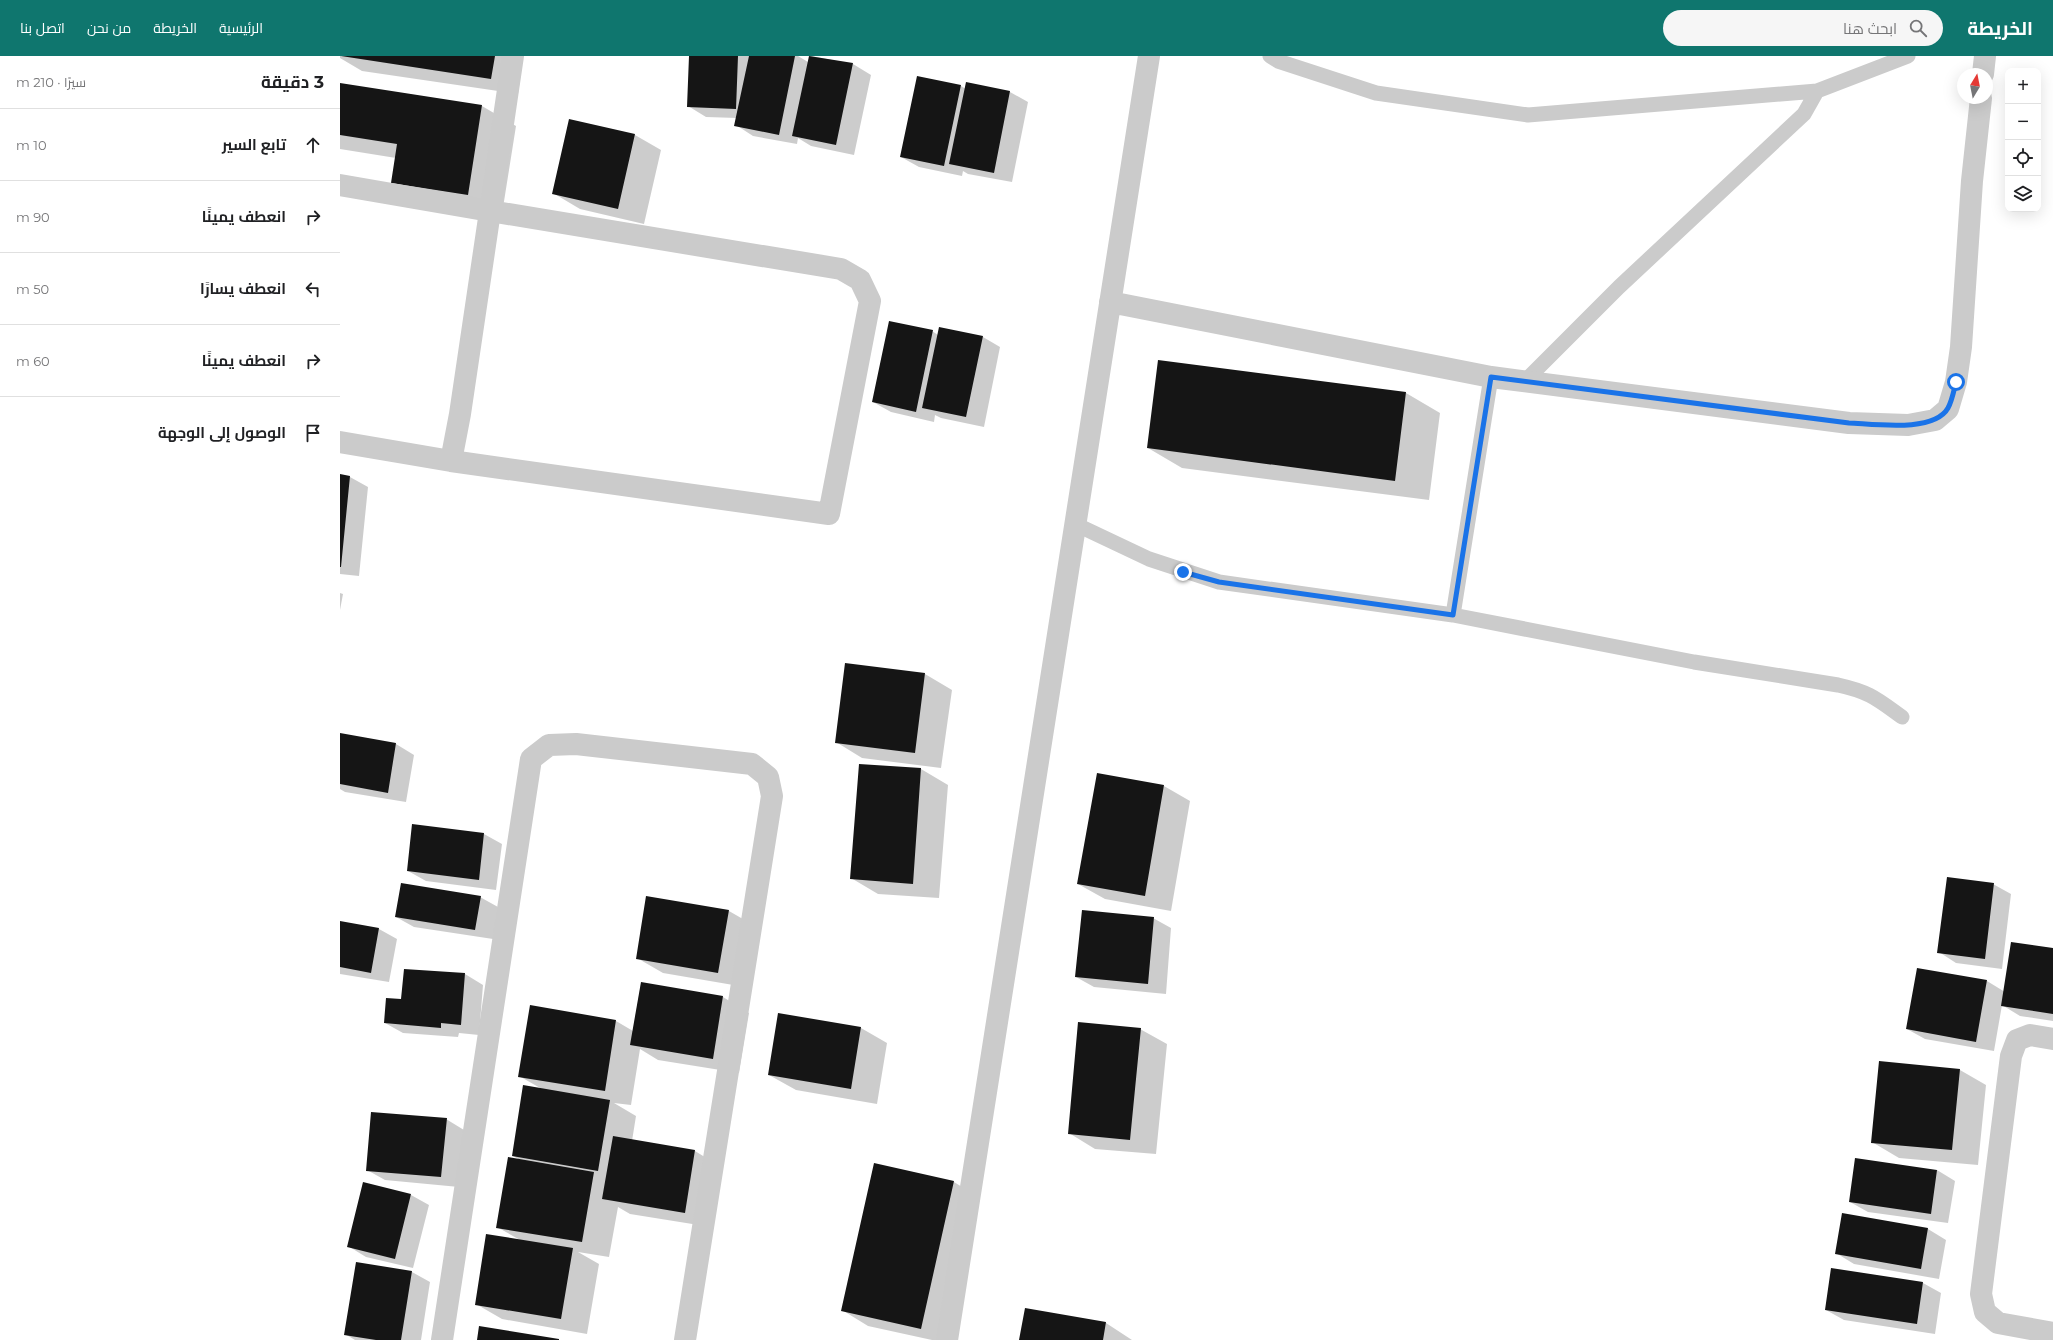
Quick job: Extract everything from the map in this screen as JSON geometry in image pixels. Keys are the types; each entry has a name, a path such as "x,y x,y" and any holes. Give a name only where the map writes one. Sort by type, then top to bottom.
{"street":[{"path":"451,461 460,414 512,56"},
{"path":"947,1340 1148,56"},
{"path":"1984,68 1985,56"},
{"path":"1110,302 1491,377 1524,382 1849,423 1908,425 1935,420 1948,409 1957,375 1980,104"},
{"path":"340,185 841,269 860,280 870,301 829,514 451,461 340,442"},
{"path":"442,1340 531,759 549,745 576,744 752,764 768,777 772,796 685,1340"},
{"path":"2053,1038 2030,1035 2018,1040 2011,1056 1981,1294 1985,1312 1998,1323 2053,1333"}],"lane":[{"path":"1270,56 1278,61 1376,94 1528,115 1817,91 1908,56"},
{"path":"1524,382 1619,287 1804,114 1817,91"},
{"path":"1453,615 1491,377"},
{"path":"1075,524 1149,559 1219,582 1453,615 1694,662 1846,686 1860,690 1877,698 1902,717"}],"building":[{"path":"341,56 495,56 491,79"},
{"path":"689,56 738,56 736,109 687,107"},
{"path":"749,56 795,56 779,135 734,126"},
{"path":"809,56 853,63 836,145 792,136"},
{"path":"917,76 961,85 944,166 900,157"},
{"path":"966,82 1010,91 994,173 949,164"},
{"path":"340,83 482,105 468,195 391,183 397,144 340,135"},
{"path":"569,119 635,134 618,209 552,194"},
{"path":"889,321 933,330 916,412 872,402"},
{"path":"939,327 983,336 966,417 922,408"},
{"path":"1158,360 1406,392 1395,481 1147,448"},
{"path":"340,474 350,476 341,567 340,567"},
{"path":"845,663 925,673 915,753 835,743"},
{"path":"340,733 396,743 388,793 340,784"},
{"path":"859,764 921,768 913,884 850,879"},
{"path":"1097,773 1164,785 1145,896 1077,884"},
{"path":"412,824 484,833 479,880 407,871"},
{"path":"1947,877 1994,883 1985,959 1937,953"},
{"path":"401,883 481,896 475,930 395,917"},
{"path":"646,896 729,910 718,973 636,959"},
{"path":"1082,910 1154,917 1148,984 1075,977"},
{"path":"340,921 379,928 371,973 340,967"},
{"path":"2011,942 2053,948 2053,1014 2001,1006"},
{"path":"1917,968 1987,980 1976,1042 1906,1029"},
{"path":"404,969 465,973 461,1025 441,1023 441,1028 384,1023 386,998 401,999"},
{"path":"641,982 723,996 713,1059 630,1045"},
{"path":"530,1005 616,1020 605,1091 518,1077"},
{"path":"778,1013 861,1027 851,1089 768,1075"},
{"path":"1078,1022 1141,1028 1130,1140 1068,1134"},
{"path":"1879,1061 1960,1069 1952,1150 1871,1143"},
{"path":"523,1085 610,1100 598,1171 512,1156"},
{"path":"371,1112 447,1118 441,1177 366,1171"},
{"path":"613,1136 695,1150 685,1213 602,1199"},
{"path":"508,1157 594,1172 582,1242 496,1228"},
{"path":"1855,1158 1937,1170 1931,1214 1849,1202"},
{"path":"874,1163 954,1181 921,1329 841,1311"},
{"path":"363,1182 411,1194 395,1259 347,1247"},
{"path":"1842,1213 1928,1228 1921,1269 1835,1254"},
{"path":"486,1234 573,1248 561,1319 475,1305"},
{"path":"356,1262 412,1271 401,1340 376,1340 344,1335"},
{"path":"1831,1268 1923,1282 1917,1324 1825,1310"},
{"path":"1025,1308 1106,1322 1103,1340 1019,1340"},
{"path":"479,1326 559,1339 559,1340 477,1340"}],"route":[{"path":"1183,572 1219,582 1453,615 1491,377 1849,423 1908,425 1935,420 1948,409 1956,382"}]}
